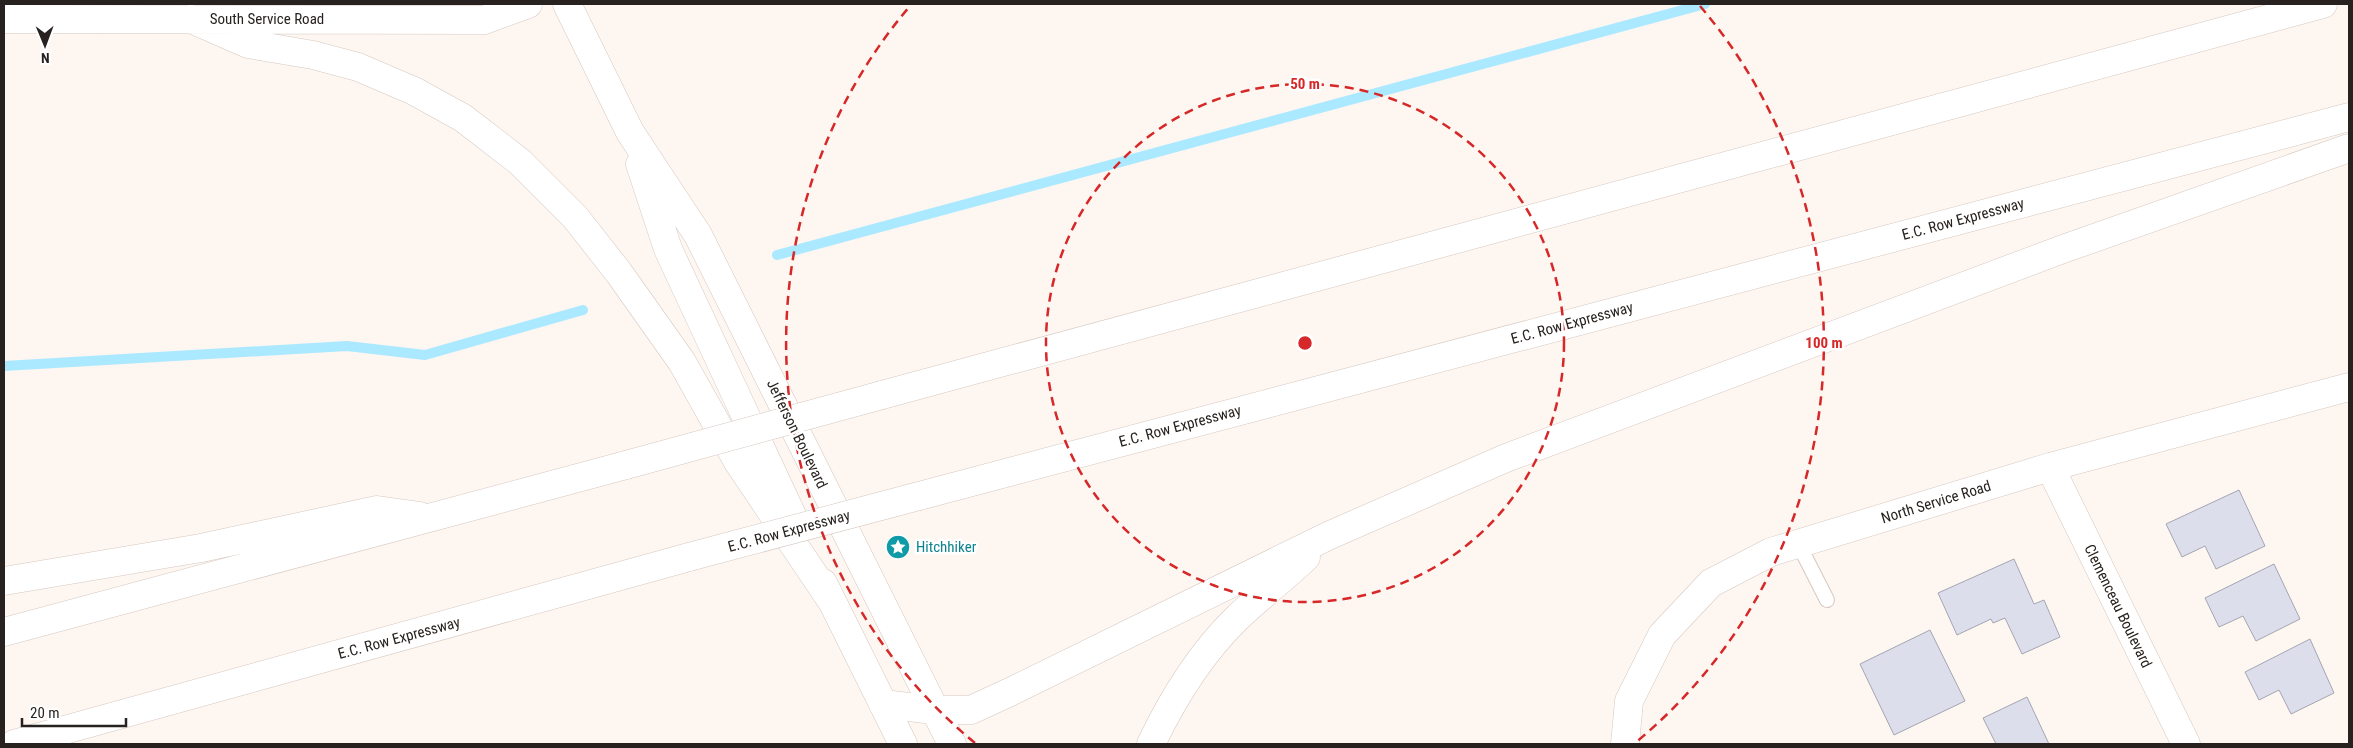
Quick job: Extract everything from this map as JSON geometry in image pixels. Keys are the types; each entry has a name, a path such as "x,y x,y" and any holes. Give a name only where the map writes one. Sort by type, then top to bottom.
{"main road":[{"name":"South Service Road","path":"4,19 484,20 528,4"},
{"name":"Jefferson Boulevard","path":"567,4 630,132 698,235 952,744"},
{"path":"4,632 431,518 2323,4"},
{"path":"192,19 248,44 313,55 358,66 414,92 463,118 520,162 575,217 682,362 738,462 831,600"},
{"name":"E.C. Row Expressway","path":"14,744 688,557 2349,116"},
{"name":"Jefferson Boulevard","path":"630,132 668,249 831,600 903,744"},
{"path":"883,704 934,710 971,710 1328,536 1506,458 2063,249 2349,148"},
{"name":"North Service Road","path":"1625,744 1629,701 1662,635 1711,583 1771,552 2050,467 2349,387"},
{"name":"Clemenceau Boulevard","path":"2050,467 2186,744"},
{"path":"4,581 201,548 377,510 431,518"},
{"path":"1151,744 1171,703 1203,656 1236,619 1328,536"}],"lane":[{"path":"1798,543 1827,600"}],"building":[{"path":"2239,490 2265,546 2216,569 2205,546 2182,557 2166,524"},
{"path":"2014,559 2034,604 2044,600 2060,637 2022,654 2005,618 1993,623 1991,619 1957,635 1938,593"},
{"path":"2274,564 2300,619 2256,641 2243,616 2219,627 2205,598"},
{"path":"1930,630 1965,701 1894,735 1860,664"},
{"path":"2310,639 2334,693 2291,714 2279,690 2259,700 2245,672"},
{"path":"2027,697 2049,744 1996,744 1983,718"}],"waterway":[{"path":"777,255 1705,4"},
{"path":"4,366 347,346 425,355 583,310"}],"place":[{"name":"Hitchhiker","path":"898,547"}]}
